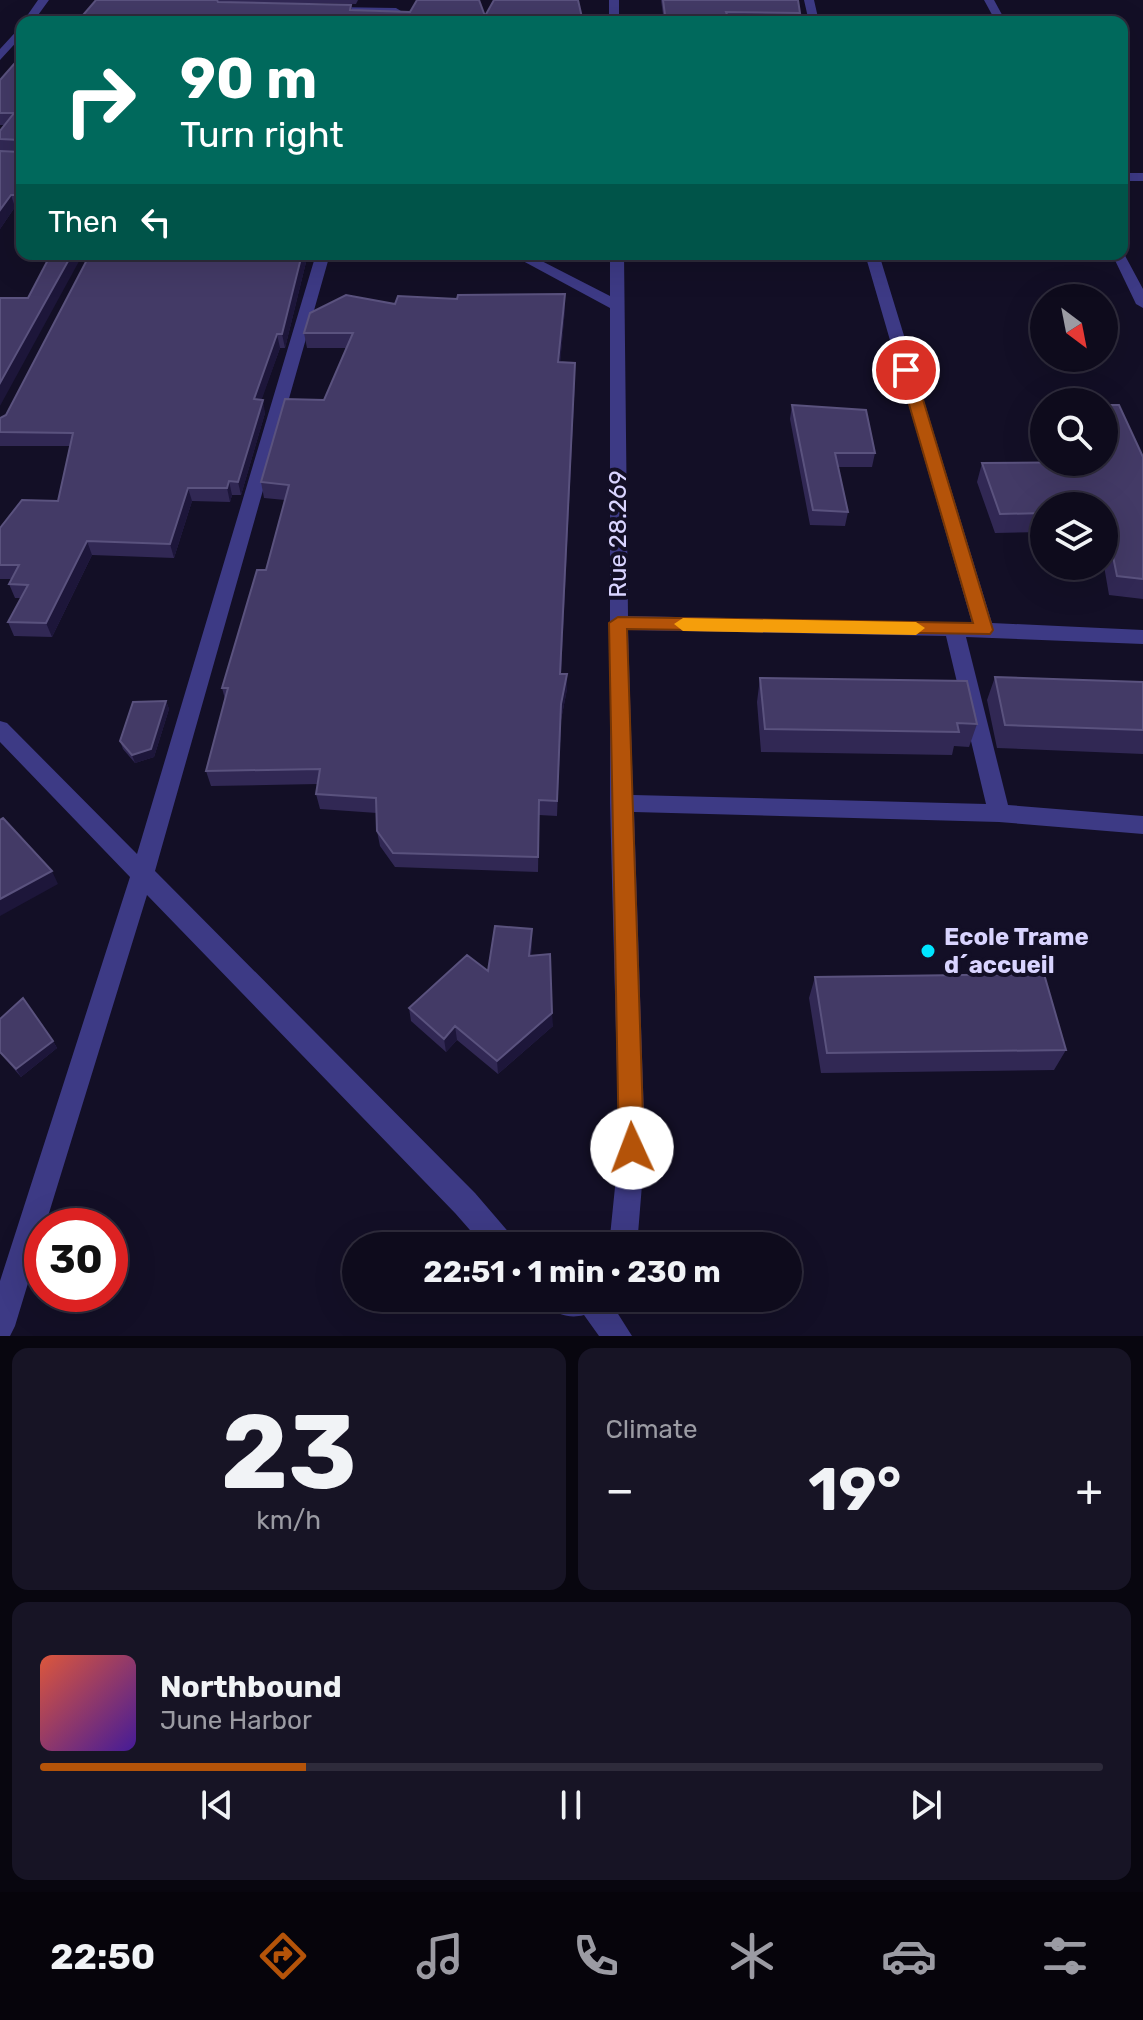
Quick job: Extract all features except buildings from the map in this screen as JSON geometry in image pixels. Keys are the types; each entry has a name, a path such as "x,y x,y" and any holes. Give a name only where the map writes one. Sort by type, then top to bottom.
{"street":[{"path":"32,16 44,0"},
{"path":"318,10 396,11"},
{"path":"0,57 16,36"},
{"path":"0,1326 143,872 321,260"},
{"path":"529,260 617,306"},
{"name":"Rue 28.269","path":"617,260 621,803 632,1148 624,1232"},
{"path":"874,260 984,630"},
{"path":"1122,260 1143,304"},
{"path":"618,623 954,629 1143,637"},
{"path":"954,629 999,813"},
{"path":"0,729 143,872 490,1232"},
{"path":"621,803 999,813 1143,825"},
{"path":"600,1312 617,1336"}],"slow traffic":[{"path":"683,624 916,628"}],"place":[{"name":"Ecole Trame d´accueil","path":"928,951"}],"route":[{"path":"632,1148 618,623 984,630 906,370"}]}
